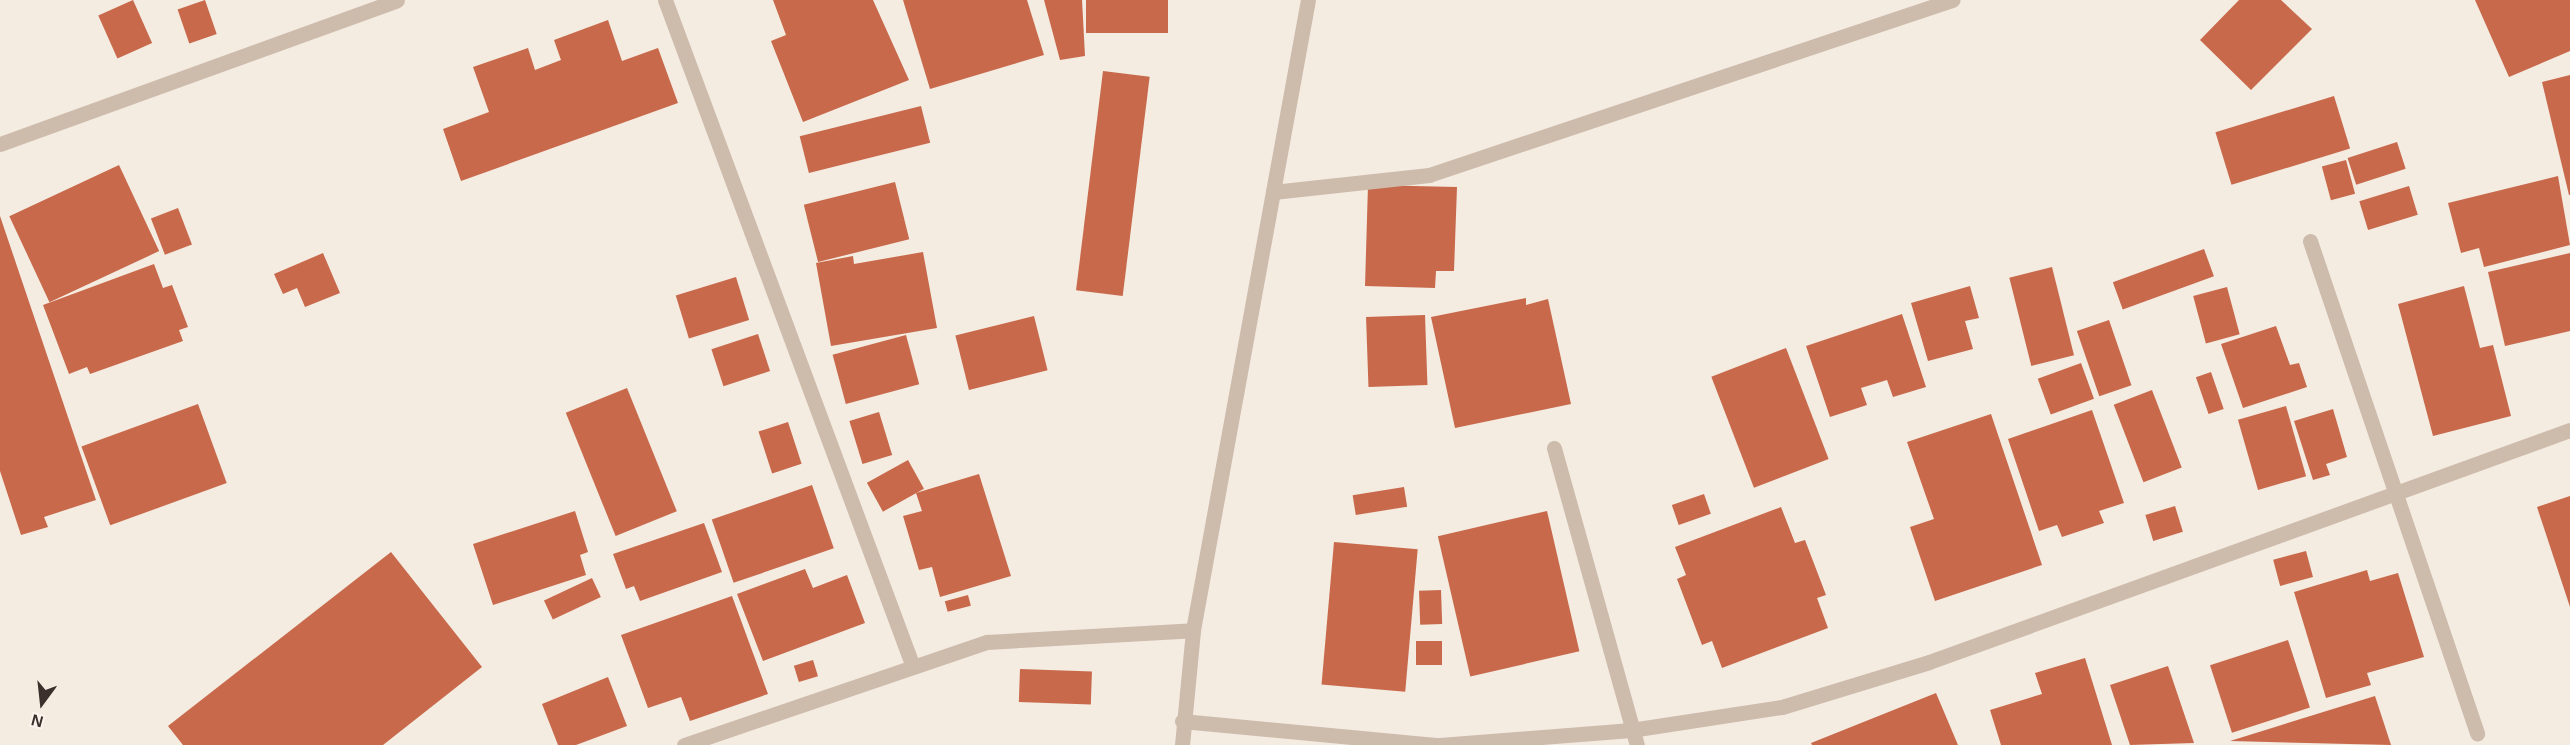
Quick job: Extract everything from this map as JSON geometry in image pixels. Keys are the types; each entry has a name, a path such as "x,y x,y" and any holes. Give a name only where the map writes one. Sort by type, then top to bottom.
{"street":[{"path":"0,144 397,0"},
{"path":"665,0 912,664"},
{"path":"1182,745 1182,721 1193,630 1308,0"},
{"path":"1273,192 1429,175 1952,0"},
{"path":"2310,241 2477,732"},
{"path":"1182,721 1439,745 1631,729 1782,707 1918,665 2570,430"},
{"path":"1554,448 1636,745"},
{"path":"684,745 912,664 987,642 1193,630"}],"building":[{"path":"133,0 152,43 117,58 98,15"},
{"path":"205,0 217,34 189,43 178,9"},
{"path":"773,0 873,0 909,80 803,122 771,41 786,35"},
{"path":"903,0 1027,0 1044,55 930,89"},
{"path":"1044,0 1082,0 1085,56 1060,60"},
{"path":"1086,0 1168,0 1168,33 1086,33"},
{"path":"2239,0 2281,0 2312,29 2251,90 2200,40"},
{"path":"2475,0 2570,0 2570,51 2509,77"},
{"path":"608,20 622,61 658,48 678,103 461,181 443,129 489,112 473,67 528,48 535,70 561,60 554,40"},
{"path":"1103,71 1150,77 1123,296 1076,290"},
{"path":"2570,75 2570,195 2569,195 2542,82"},
{"path":"2334,96 2350,149 2231,185 2215,132"},
{"path":"921,106 930,143 809,173 800,136"},
{"path":"2397,142 2406,169 2356,185 2348,158"},
{"path":"2346,160 2355,194 2331,200 2322,166"},
{"path":"119,165 159,251 49,302 9,216"},
{"path":"2558,176 2570,245 2484,267 2479,248 2461,253 2448,203"},
{"path":"895,182 909,239 818,262 804,205"},
{"path":"1368,185 1457,187 1454,271 1436,271 1435,288 1365,286"},
{"path":"2409,186 2418,215 2368,230 2359,201"},
{"path":"178,208 192,244 165,255 151,218"},
{"path":"0,216 96,500 44,517 48,527 21,535 0,471"},
{"path":"2204,249 2214,276 2123,309 2113,282"},
{"path":"923,252 937,328 831,346 816,263 853,256 854,264"},
{"path":"323,253 340,293 305,307 297,288 283,294 274,274"},
{"path":"2570,253 2570,331 2505,346 2488,272"},
{"path":"154,264 163,288 172,285 188,327 179,330 183,341 90,374 87,367 69,374 43,305"},
{"path":"2052,267 2074,355 2031,366 2009,278"},
{"path":"736,277 749,320 689,338 676,295"},
{"path":"1970,286 1979,318 1965,321 1973,349 1928,361 1911,303"},
{"path":"2464,286 2480,348 2493,345 2511,416 2433,436 2398,304"},
{"path":"2227,287 2240,334 2206,343 2193,296"},
{"path":"1526,298 1526,305 1548,299 1571,404 1455,428 1431,317"},
{"path":"1902,314 1926,387 1893,397 1887,380 1861,388 1867,405 1830,417 1806,346"},
{"path":"1425,315 1427,385 1368,387 1366,317"},
{"path":"1034,316 1048,370 969,390 955,336"},
{"path":"2109,320 2131,385 2099,396 2077,331"},
{"path":"2276,326 2290,365 2299,363 2307,387 2243,408 2221,344"},
{"path":"758,334 770,371 723,386 711,349"},
{"path":"906,335 919,384 846,404 833,355"},
{"path":"1786,348 1829,459 1754,488 1711,377"},
{"path":"2081,363 2094,399 2051,414 2038,379"},
{"path":"2211,372 2224,409 2209,414 2196,377"},
{"path":"627,388 677,511 616,536 566,413"},
{"path":"2152,390 2182,467 2143,482 2114,405"},
{"path":"198,404 227,483 110,525 81,446"},
{"path":"2286,406 2306,476 2258,490 2238,420"},
{"path":"2333,409 2347,457 2326,464 2330,475 2313,480 2294,421"},
{"path":"2092,410 2124,503 2099,511 2104,523 2062,537 2057,525 2039,531 2008,439"},
{"path":"879,412 892,455 863,464 849,421"},
{"path":"1991,414 2042,565 1935,601 1910,527 1934,519 1907,442"},
{"path":"788,422 802,464 772,473 759,432"},
{"path":"908,460 924,489 883,512 867,483"},
{"path":"979,474 1011,576 940,597 932,567 919,570 903,516 922,511 916,493"},
{"path":"812,485 834,548 734,583 712,520"},
{"path":"1404,487 1407,507 1356,515 1353,495"},
{"path":"1704,494 1711,514 1679,525 1672,505"},
{"path":"2570,496 2570,607 2537,507"},
{"path":"2175,506 2183,532 2153,541 2145,515"},
{"path":"1781,507 1795,543 1805,540 1826,595 1817,598 1828,628 1722,668 1712,641 1702,645 1677,579 1686,575 1675,547"},
{"path":"575,511 588,552 580,555 586,575 493,605 473,544"},
{"path":"1547,511 1579,651 1470,677 1438,536"},
{"path":"704,523 722,572 640,601 634,586 626,589 613,554"},
{"path":"1334,542 1418,549 1405,692 1322,684"},
{"path":"2306,551 2313,577 2280,586 2273,560"},
{"path":"391,552 482,667 383,745 183,745 168,726"},
{"path":"805,569 813,588 847,575 865,623 763,661 737,594"},
{"path":"2367,570 2370,581 2398,573 2424,657 2367,673 2371,685 2326,698 2294,592"},
{"path":"592,578 601,597 553,619 544,600"},
{"path":"1441,590 1442,624 1420,625 1419,591"},
{"path":"968,595 971,606 948,612 945,601"},
{"path":"732,596 768,694 690,721 681,697 648,708 621,635"},
{"path":"2288,640 2310,708 2232,733 2210,665"},
{"path":"1416,641 1442,641 1442,665 1416,665"},
{"path":"2085,658 2112,745 2001,745 1990,710 2042,694 2035,673"},
{"path":"813,660 818,676 799,682 794,666"},
{"path":"2168,666 2194,743 2130,745 2110,685"},
{"path":"1020,669 1092,672 1091,704 1019,702"},
{"path":"608,677 627,726 576,745 558,745 542,704"},
{"path":"1936,693 1958,745 1812,745 1811,743"},
{"path":"2375,696 2391,745 2230,741"}]}
